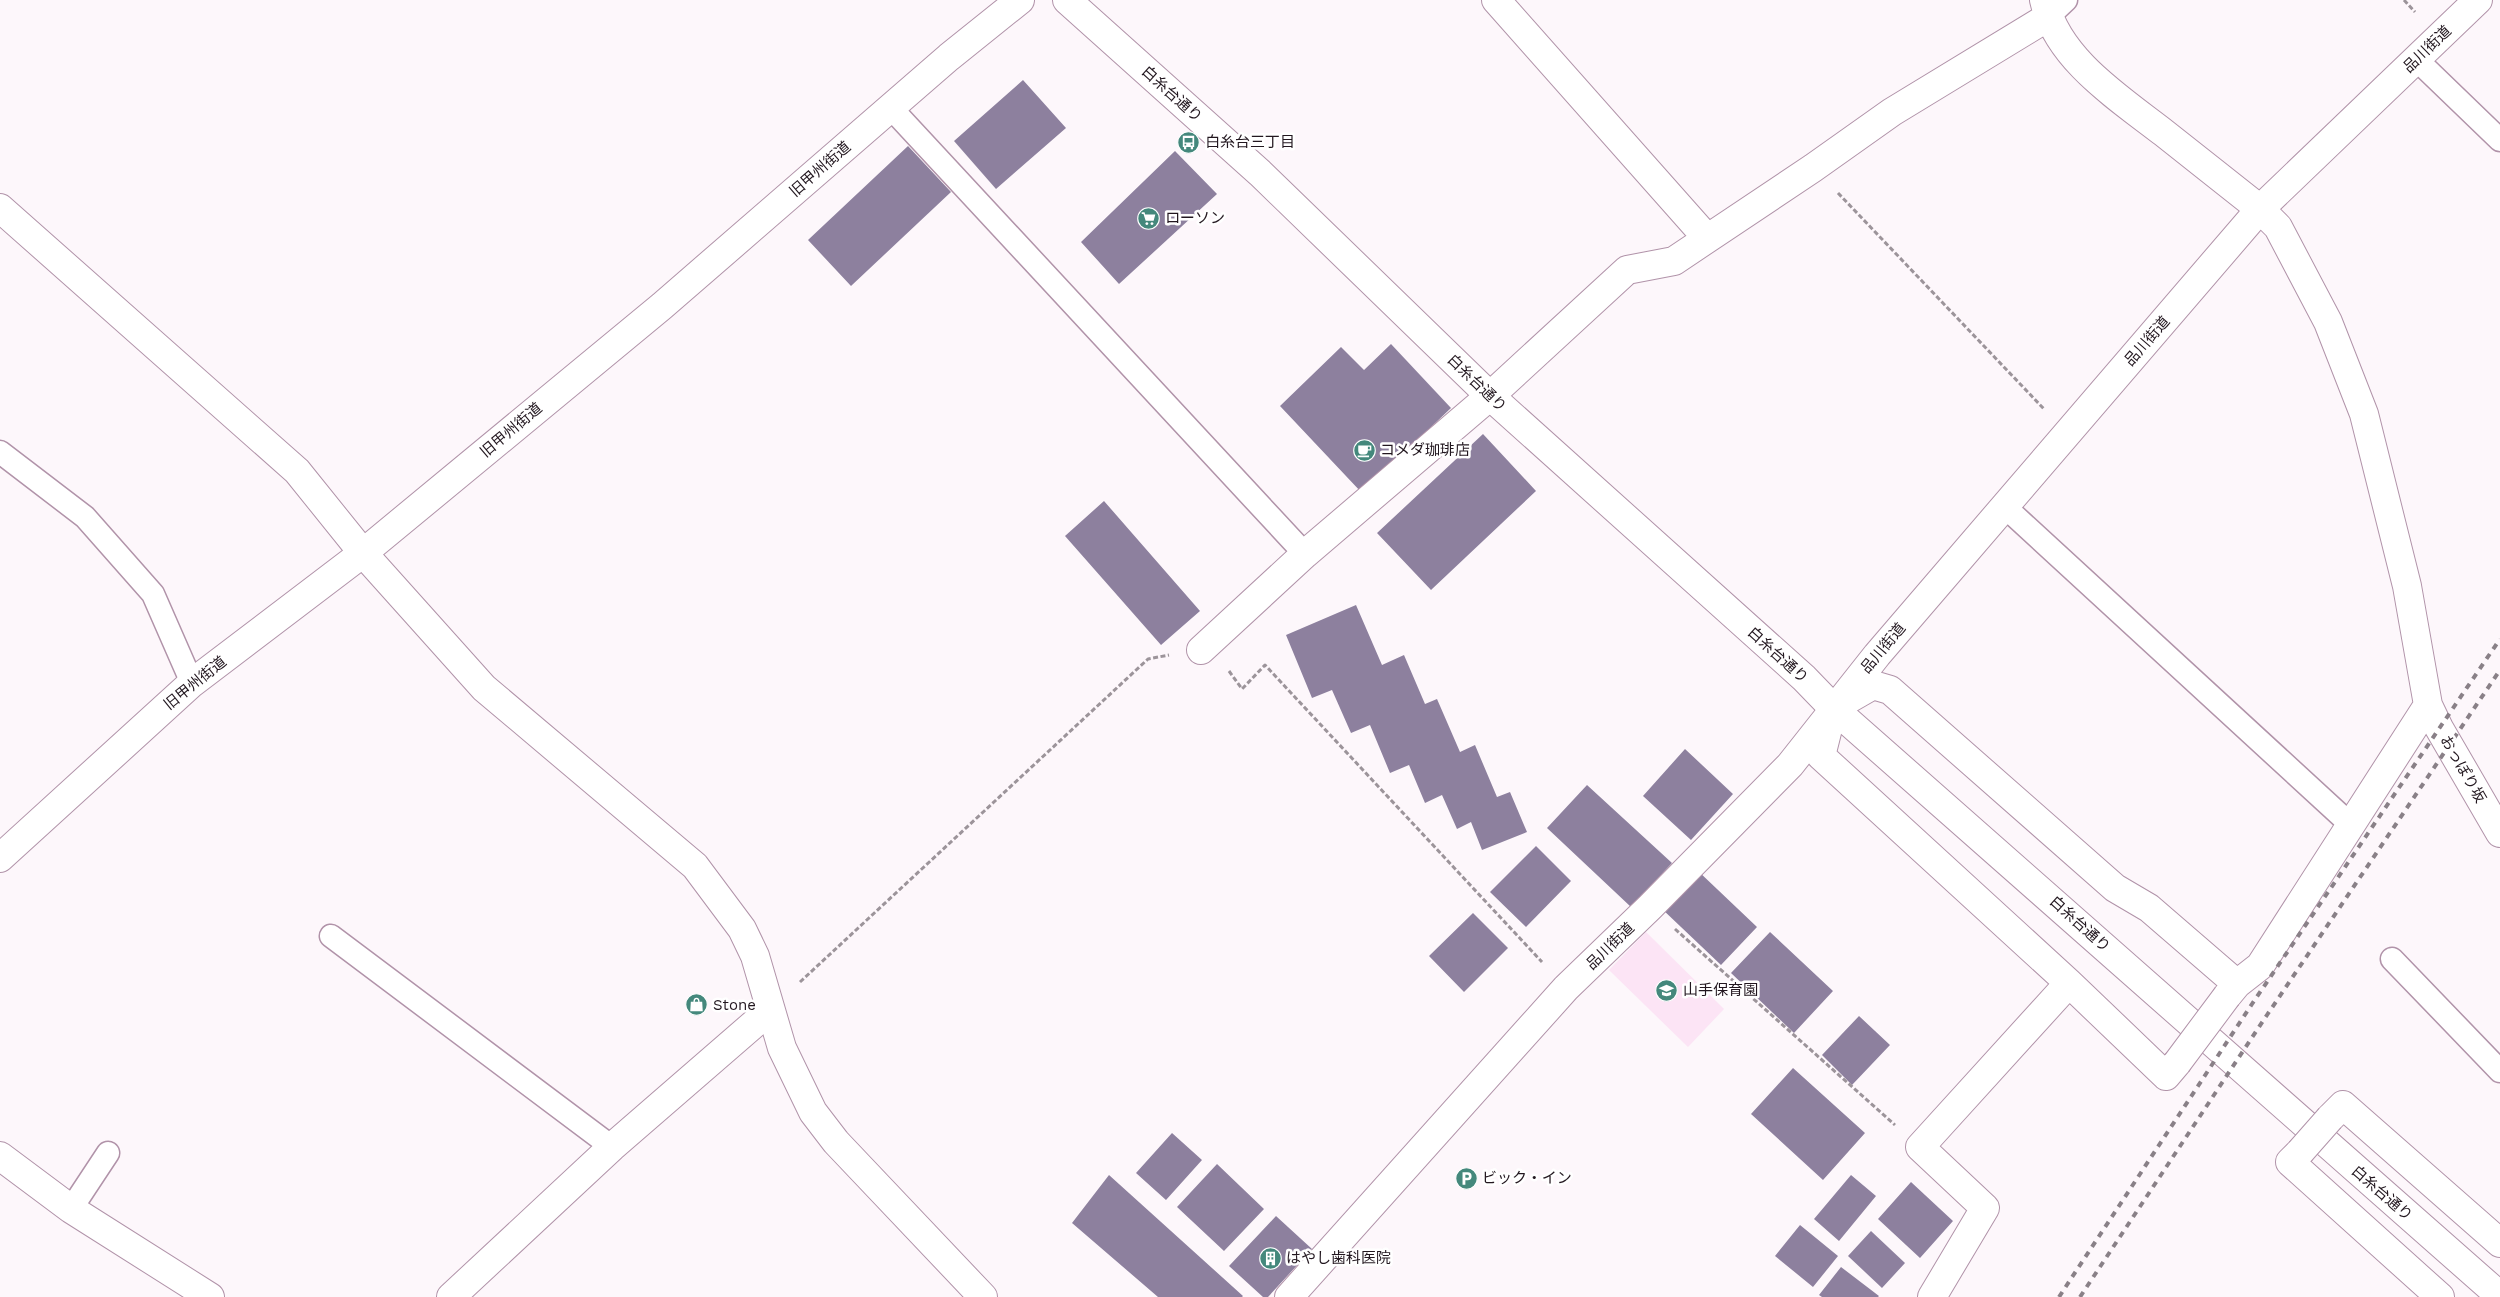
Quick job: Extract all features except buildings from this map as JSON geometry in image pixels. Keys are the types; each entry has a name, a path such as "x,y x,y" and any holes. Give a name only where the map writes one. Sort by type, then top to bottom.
{"street":[{"name":"旧甲州街道","path":"0,858 192,684 363,552 662,306 891,108 1020,0"},
{"name":"白糸台通り","path":"1067,0 1260,172 1490,396 1804,678 1833,708 2500,1296"},
{"path":"1496,0 1707,238"},
{"name":"品川街道","path":"1289,1297 1566,988 1650,907 1790,765 1833,708 2260,209 2478,0"},
{"path":"1205,647 1305,554 1490,396 1626,270 1674,261 1813,168 1892,112 2053,6"},
{"name":"おっぽり坂","path":"2053,6 2071,52 2107,88 2260,209 2278,227 2328,322 2364,414 2407,586 2428,705 2439,728 2500,833"},
{"path":"0,208 297,471 363,552 484,688 695,866 742,929 754,956 782,1048 796,1081 819,1119 836,1142 984,1297"},
{"path":"2232,990 2149,908 2115,888 1890,690 1873,685 1833,708 1821,756 2068,983 2166,1076 2232,990 2260,966 2428,705"},
{"path":"1932,1297 1985,1208 1920,1146 2068,983"},
{"path":"463,1294 612,1147 770,1010"},
{"path":"2440,1297 2290,1162 2343,1106 2495,1232"},
{"path":"0,1156 71,1209 210,1297"}],"lane":[{"path":"2417,60 2500,140"},
{"path":"891,108 1305,554"},
{"path":"0,452 85,517 154,594 192,684"},
{"path":"2004,506 2351,825"},
{"path":"331,936 612,1147"},
{"path":"2392,959 2500,1070"},
{"path":"71,1209 108,1154"}],"path":[{"path":"1813,168 2067,433"},
{"path":"770,1010 1148,658 1205,647 1242,689 1265,665 1566,988"},
{"path":"1650,907 1920,1146"}],"shaded area":[{"name":"山手保育園","path":"1646,932 1724,1009 1688,1047 1609,970"}],"railway":[{"path":"2059,1297 2252,1004 2500,639"},
{"path":"2080,1297 2267,1015 2500,670"}],"place":[{"name":"白糸台三丁目","path":"1189,142"},
{"name":"ローソン","path":"1149,218"},
{"name":"コメダ珈琲店","path":"1364,450"},
{"name":"山手保育園","path":"1667,990"},
{"name":"Stone","path":"697,1005"},
{"name":"ビック・イン","path":"1466,1178"},
{"name":"はやし歯科医院","path":"1270,1258"}]}
